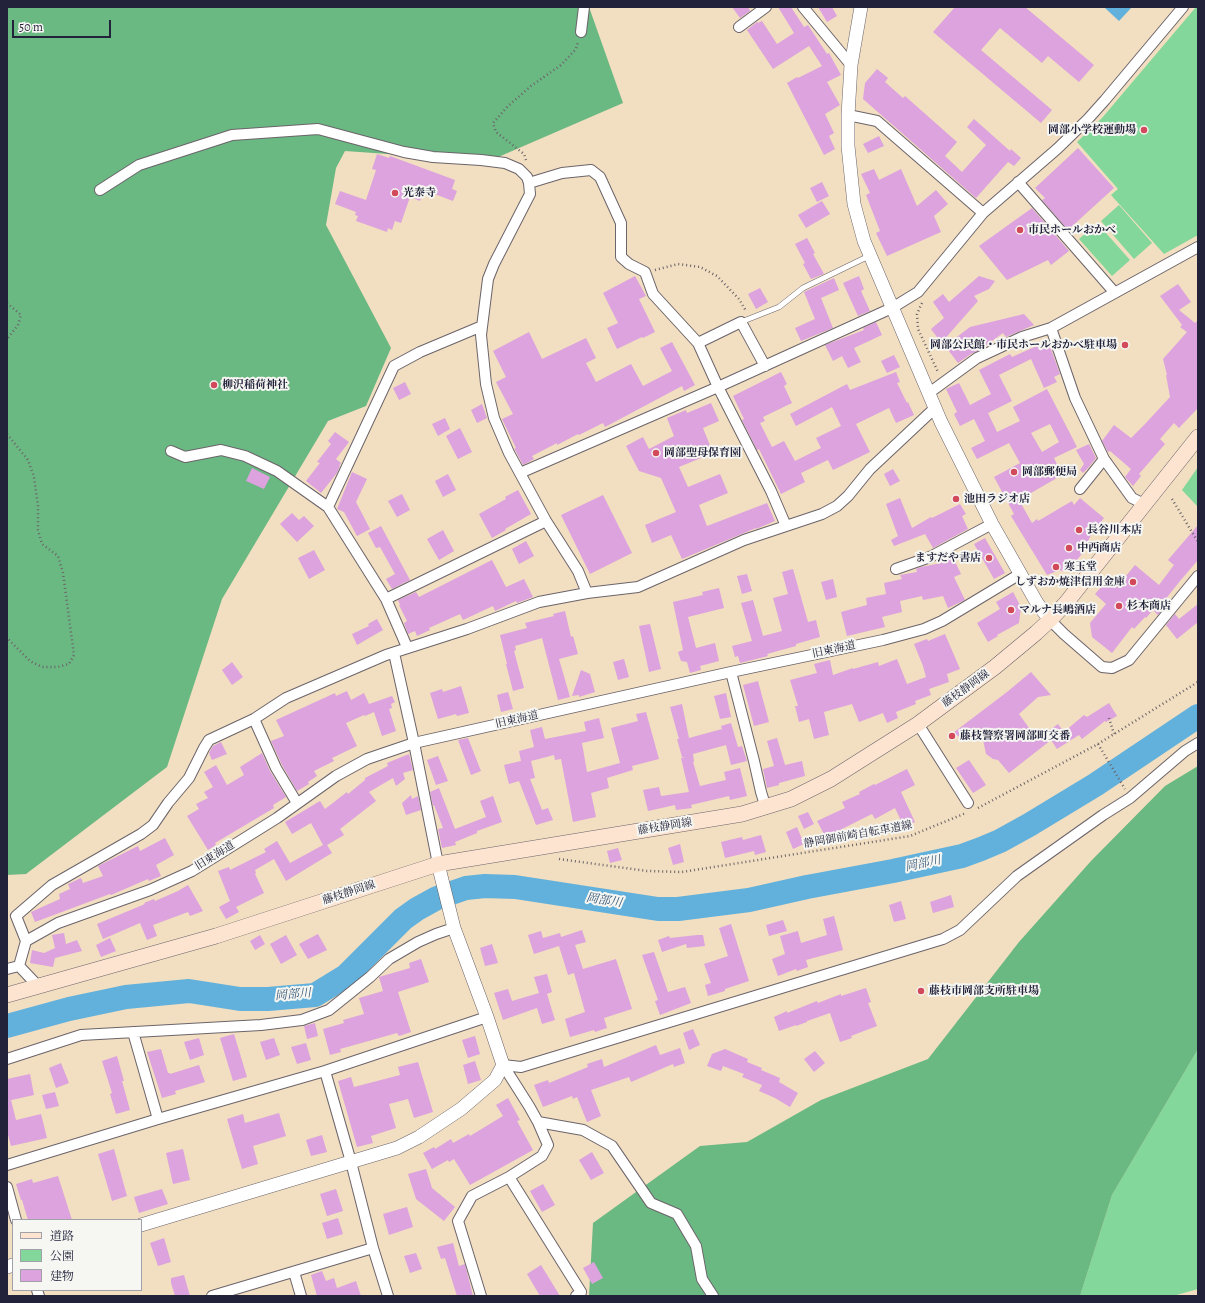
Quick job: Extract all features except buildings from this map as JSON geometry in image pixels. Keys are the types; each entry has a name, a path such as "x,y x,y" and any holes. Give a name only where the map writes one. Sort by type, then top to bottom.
{"main road":[{"name":"藤枝静岡線","path":"7,995 216,936 438,864 742,814 766,808 791,799 831,780 918,724 995,667 1036,633 1066,603 1144,504 1196,442"}],"street":[{"path":"581,32 584,7"},
{"path":"739,27 766,7"},
{"path":"803,7 851,65"},
{"path":"861,7 851,65 848,146 854,204 864,241 935,408 992,524 1037,603 1050,620 1102,667 1112,668 1129,660 1198,576"},
{"path":"520,473 765,366 892,308 918,292 983,213 1088,119 1183,7"},
{"path":"848,115 877,121 983,213"},
{"path":"100,190 139,166 232,135 318,129 404,152 433,157 505,163 519,169 528,180 530,194 494,264 488,279 481,335 486,384 494,418 508,453 546,521 578,571 587,593"},
{"path":"528,180 562,173 591,170 600,177 621,223 621,257 629,264 645,272 653,294 698,343 718,387 771,491 786,526"},
{"path":"1018,182 1115,293"},
{"path":"929,393 977,358 1022,337 1051,328 1198,247"},
{"path":"698,343 746,321 765,366"},
{"path":"328,507 394,366 420,352 482,326"},
{"path":"1051,328 1075,398 1104,459 1132,498 1144,504"},
{"path":"19,966 26,941 16,916 52,885 141,834 153,825 168,803 189,778 209,740 254,718 286,698 407,647 467,629 539,602 587,593 638,587 744,540 822,514 837,506 848,496 870,469 935,408"},
{"path":"172,451 185,457 221,450 245,456 277,471 328,507 386,599 407,647"},
{"path":"1080,489 1104,459"},
{"path":"386,599 546,521"},
{"path":"896,569 930,557 992,524"},
{"name":"旧東海道","path":"26,941 58,923 150,890 192,871 277,818 336,776 367,759 414,743 731,672 883,640 924,629 942,621 1020,574"},
{"path":"394,653 414,743 441,879 454,928 487,1017 502,1065 529,1106 548,1145 542,1156 510,1177 472,1196 458,1221 481,1296"},
{"path":"731,672 766,808"},
{"path":"254,718 276,768 297,803"},
{"path":"918,724 969,807"},
{"path":"502,1065 522,1067 943,939 960,930 1017,876 1103,815 1130,798 1185,751 1198,743"},
{"path":"7,1059 81,1035 254,1025 302,1020 329,1010 389,959 412,945 454,928"},
{"path":"19,966 38,986"},
{"path":"7,969 19,966"},
{"path":"7,1165 158,1119 325,1071 487,1017"},
{"path":"133,1032 158,1119"},
{"path":"142,1226 397,1148 419,1137 461,1109 495,1080 502,1065"},
{"path":"325,1071 351,1162 373,1248 388,1296"},
{"path":"538,1122 583,1130 612,1146 651,1203 677,1214 696,1246 702,1279 714,1296"},
{"path":"510,1177 581,1292 576,1296"},
{"path":"7,1188 16,1219"},
{"path":"212,1296 373,1248"},
{"path":"294,1272 301,1296"}],"lane":[{"path":"746,321 779,306 803,288 870,255"}],"path":[{"path":"528,180 526,159 524,154 496,132 493,123 508,106 531,86 560,65 576,49 581,32"},
{"path":"645,272 678,264 700,267 717,276 739,299 746,321"},
{"path":"922,301 917,314 918,329 938,372"},
{"path":"7,303 22,315 18,325 7,339"},
{"path":"7,434 28,460 34,477 38,506 38,530 42,544 58,556 63,573 74,656 69,664 58,667 42,667 30,661 7,638"},
{"path":"1172,498 1198,542"},
{"path":"976,809 1098,744 1198,682"},
{"path":"1109,718 1114,734"},
{"path":"1098,744 1130,798"},
{"name":"静岡御前崎自転車道線","path":"558,859 647,871 682,872 910,836 969,807"}],"green space":[{"path":"7,7 589,7 623,103 489,161 345,151 336,168 326,225 391,348 366,406 328,421 222,599 167,767 26,874 7,875"},
{"name":"岡部小学校運動場","path":"1196,7 1198,7 1198,235 1164,254 1111,195 1118,189 1077,142 1102,118"},
{"path":"1119,205 1152,243 1134,259 1101,221"},
{"path":"1097,223 1130,260 1112,276 1079,239"},
{"path":"1198,467 1198,507 1182,490"},
{"path":"1198,766 1198,1049 1112,1195 1080,1296 589,1296 593,1223 700,1146 747,1142 821,1100 928,1059 1019,942 1091,861 1165,786"},
{"path":"1198,1049 1198,1289 1173,1296 1080,1296 1112,1195"}],"water":[{"path":"1132,7 1119,21 1105,8"}],"waterway":[{"name":"岡部川","path":"7,1026 69,1009 126,997 189,991 240,999 268,999 315,995 346,976 403,919 417,909 437,898 466,888 485,886 515,887 658,909 678,909 749,900 962,856 1000,841 1029,825 1095,785 1198,716"}],"place":[{"name":"岡部小学校運動場","path":"1144,130"},
{"name":"光泰寺","path":"395,193"},
{"name":"市民ホールおかべ","path":"1020,230"},
{"name":"岡部公民館・市民ホールおかべ駐車場","path":"1125,345"},
{"name":"柳沢稲荷神社","path":"214,385"},
{"name":"岡部聖母保育園","path":"656,453"},
{"name":"岡部郵便局","path":"1014,472"},
{"name":"池田ラジオ店","path":"956,499"},
{"name":"長谷川本店","path":"1079,530"},
{"name":"中西商店","path":"1069,548"},
{"name":"ますだや書店","path":"989,558"},
{"name":"寒玉堂","path":"1056,567"},
{"name":"しずおか焼津信用金庫","path":"1133,582"},
{"name":"杉本商店","path":"1119,606"},
{"name":"マルナ長嶋酒店","path":"1011,610"},
{"name":"藤枝警察署岡部町交番","path":"952,736"},
{"name":"藤枝市岡部支所駐車場","path":"921,991"}]}
